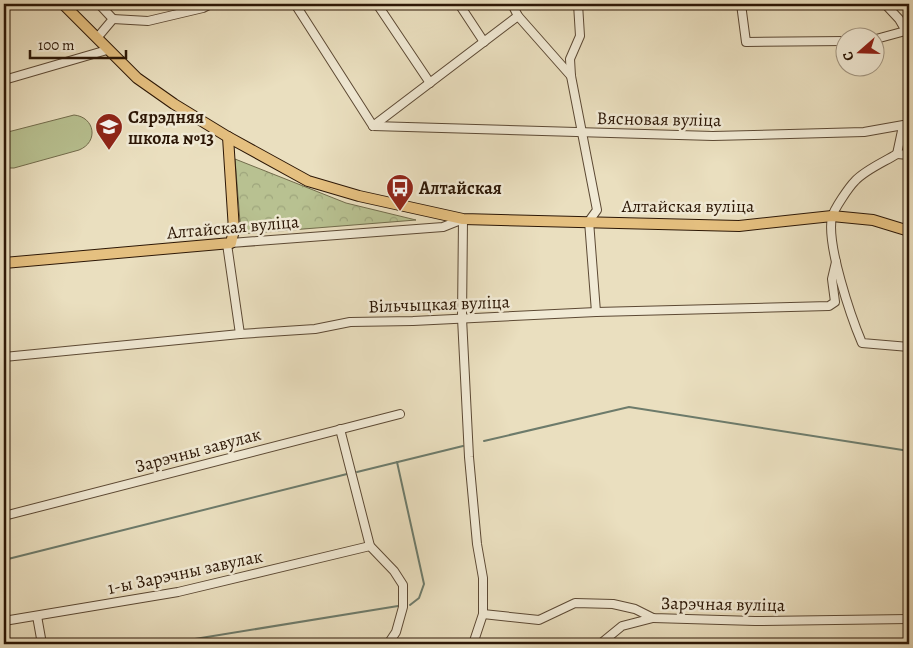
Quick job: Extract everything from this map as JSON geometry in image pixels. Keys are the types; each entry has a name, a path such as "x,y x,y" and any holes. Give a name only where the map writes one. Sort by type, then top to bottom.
{"main road":[{"name":"Алтайская вуліца","path":"63,4 137,78 174,104 228,137 308,181 331,189 463,219 739,226 832,216 873,220 909,231"},
{"path":"228,137 234,230 229,243"},
{"name":"Алтайская вуліца","path":"4,263 229,243"}],"street":[{"path":"100,4 113,19 148,21 205,5"},
{"path":"295,4 374,126 518,16"},
{"path":"377,4 430,83"},
{"path":"459,4 484,42"},
{"path":"512,4 518,16 571,76"},
{"path":"578,4 580,36 570,59 571,76 597,210 589,221 596,312"},
{"path":"741,4 746,42 836,40"},
{"path":"885,4 907,31 886,36"},
{"path":"97,38 113,19"},
{"path":"4,80 107,50"},
{"name":"Вясновая вуліца","path":"374,126 713,136 864,132 906,125 897,154"},
{"path":"909,156 897,154 856,180 832,216 831,234 836,262 862,343 909,346"},
{"path":"463,219 462,318 477,544 483,578 483,614 473,644"},
{"name":"Алтайская вуліца","path":"229,243 443,227 463,219"},
{"path":"229,243 240,334"},
{"name":"Вільчыцкая вуліца","path":"4,357 240,334 315,329 350,322 596,312 829,306 835,302 832,279 836,262"},
{"name":"Зарэчны завулак","path":"4,516 400,414"},
{"path":"340,429 370,546 394,571 403,585 403,607 396,632 388,644"},
{"name":"1-ы Зарэчны завулак","path":"4,621 178,592 370,546"},
{"name":"Зарэчная вуліца","path":"483,614 539,620 574,603 613,604 635,609 653,618 775,621 909,619"},
{"path":"37,616 42,644"},
{"path":"600,644 622,626 653,618"}],"green space":[{"path":"74,115 86,120 92,130 90,141 85,146 79,150 14,168 4,168 4,133"},
{"path":"235,159 346,203 416,220 241,234"}],"waterway":[{"path":"484,441 629,407 909,451"},
{"path":"357,472 463,446"},
{"path":"397,462 424,584 419,598 410,605"},
{"path":"4,560 347,474"},
{"path":"164,644 398,606"}],"place":[{"name":"Сярэдняя школа №13","path":"109,151"},
{"name":"Алтайская","path":"400,212"}]}
